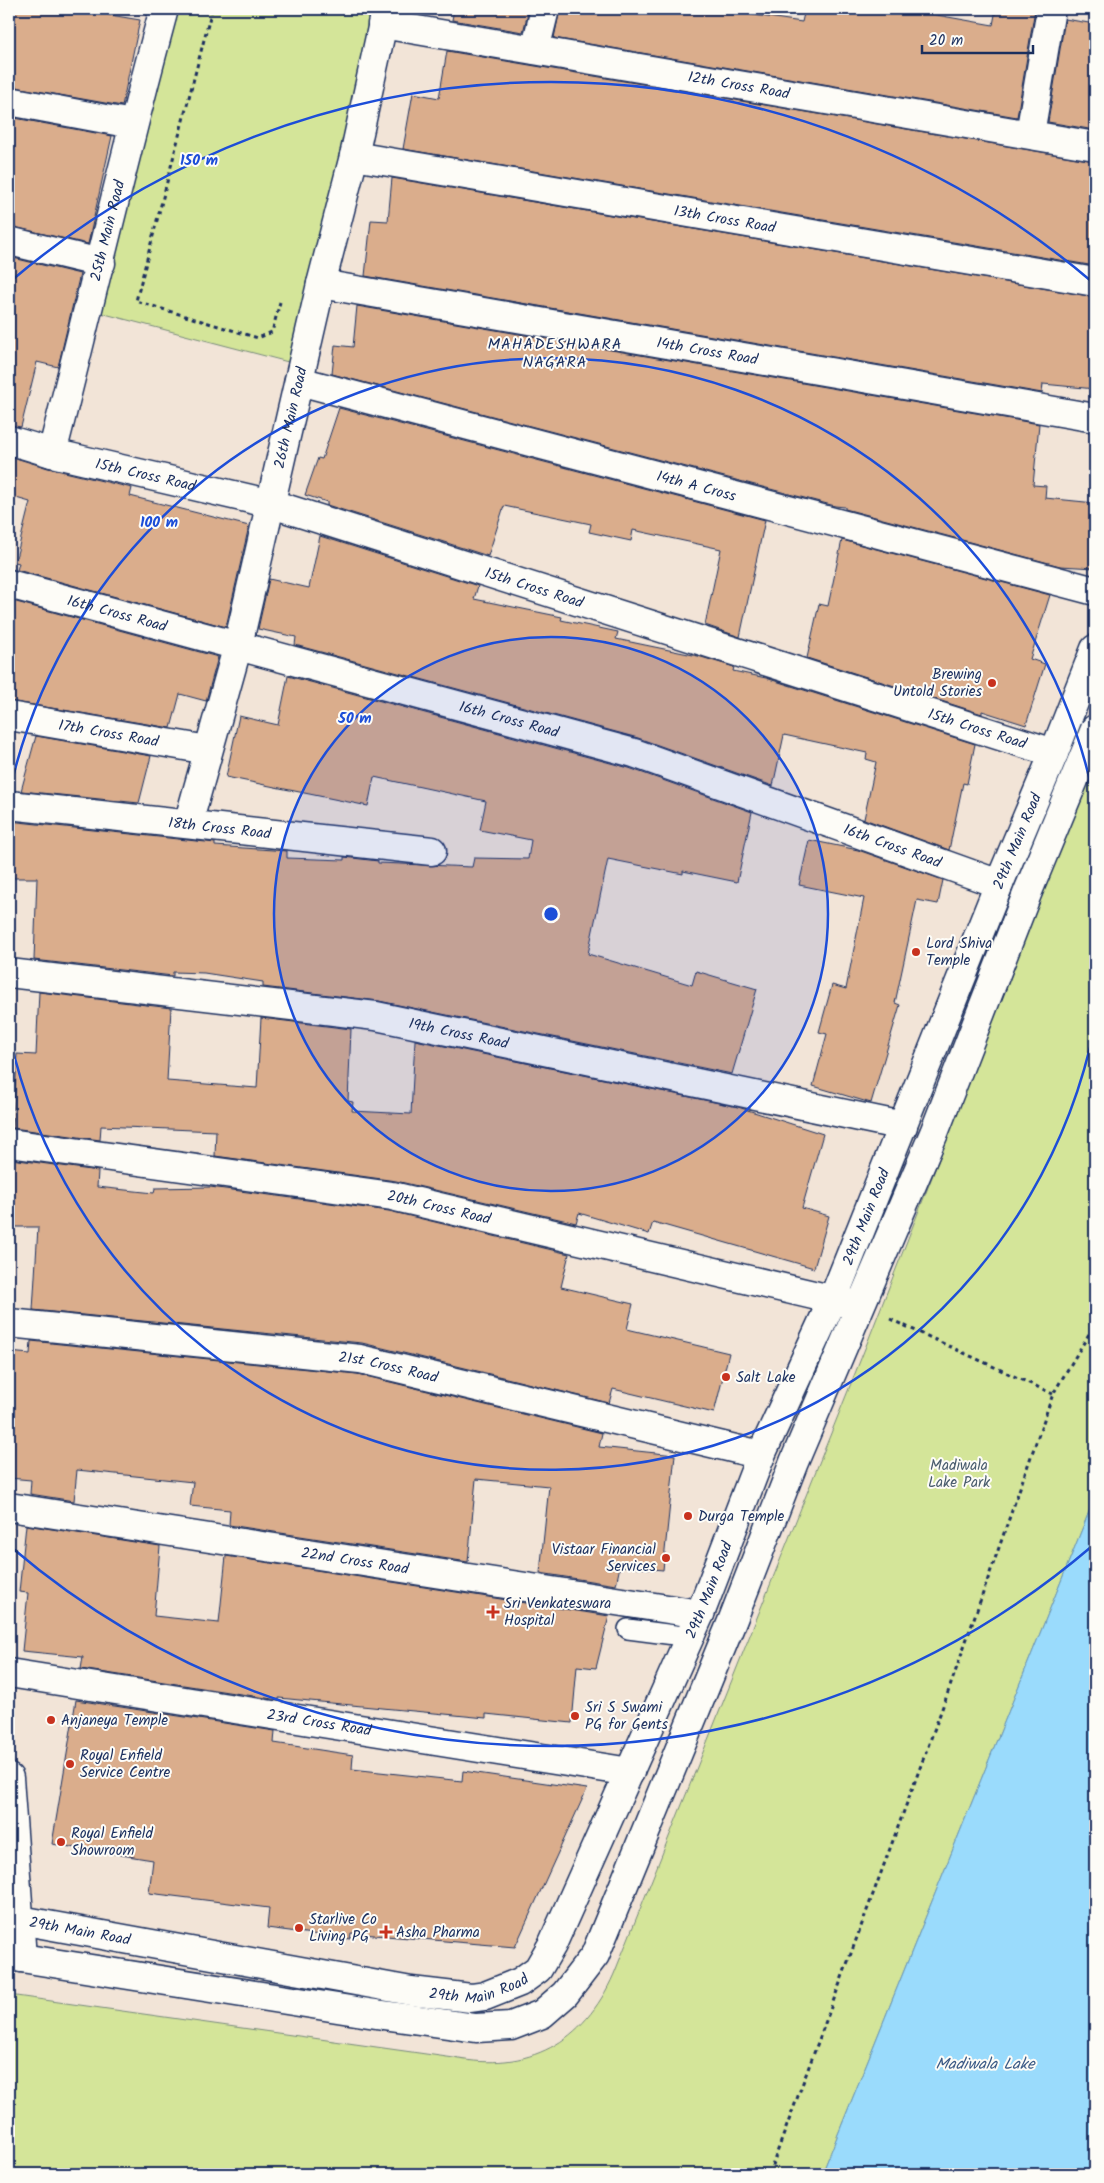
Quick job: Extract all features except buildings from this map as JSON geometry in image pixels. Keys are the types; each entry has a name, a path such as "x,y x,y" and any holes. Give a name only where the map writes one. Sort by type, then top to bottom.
{"street":[{"name":"25th Main Road","path":"52,453 101,262 132,124 164,9"},
{"path":"535,50 545,9"},
{"path":"1030,134 1052,9"},
{"name":"12th Cross Road","path":"384,17 535,50 1095,146"},
{"name":"26th Main Road","path":"188,824 238,645 272,504 321,284 354,156 384,17"},
{"path":"9,101 132,124"},
{"name":"13th Cross Road","path":"354,156 1095,282"},
{"path":"9,241 101,262"},
{"name":"14th Cross Road","path":"321,284 1095,418"},
{"name":"14th A Cross","path":"299,381 1095,591"},
{"name":"15th Cross Road","path":"9,440 52,453 272,504 1054,753"},
{"name":"16th Cross Road","path":"9,584 634,753 998,884"},
{"name":"29th Main Road","path":"14,1918 410,1991 471,1998 485,1996 520,1982 538,1969 552,1945 695,1626 761,1454 833,1299 998,884 1054,753 1095,649"},
{"name":"17th Cross Road","path":"9,716 208,750"},
{"name":"29th Main Road","path":"16,1957 476,2028 511,2026 542,2014 565,1994 595,1954 733,1619 794,1462 862,1307 934,1133 1027,894 1095,729"},
{"name":"18th Cross Road","path":"9,804 432,852"},
{"name":"19th Cross Road","path":"9,972 376,1016 903,1126"},
{"name":"20th Cross Road","path":"9,1143 392,1196 862,1307"},
{"name":"21st Cross Road","path":"9,1323 360,1359 761,1454"},
{"name":"22nd Cross Road","path":"9,1507 695,1626"},
{"name":"23rd Cross Road","path":"9,1673 630,1772"},
{"path":"9,1778 16,1957"}],"lane":[{"path":"628,1629 695,1626"}],"path":[{"path":"212,9 136,301 258,338"},
{"path":"862,1307 1053,1394"},
{"path":"769,2174 946,1698 1053,1394 1095,1324"}],"green space":[{"path":"175,9 380,9 292,363 101,313"},
{"name":"Madiwala Lake Park","path":"1095,760 1095,1497 822,2174 9,2174 9,1995 481,2062 506,2061 529,2056 550,2048 570,2035 587,2018 602,1998 614,1974 864,1351"}],"water":[{"name":"Madiwala Lake","path":"1095,1497 1095,2174 822,2174"}],"place":[{"name":"Brewing Untold Stories","path":"992,683"},
{"name":"Lord Shiva Temple","path":"916,952"},
{"name":"Salt Lake","path":"726,1377"},
{"name":"Durga Temple","path":"688,1516"},
{"name":"Vistaar Financial Services","path":"666,1558"},
{"name":"Sri Venkateswara Hospital","path":"493,1612"},
{"name":"Sri S Swami PG for Gents","path":"575,1716"},
{"name":"Anjaneya Temple","path":"51,1720"},
{"name":"Royal Enfield Service Centre","path":"70,1764"},
{"name":"Royal Enfield Showroom","path":"61,1842"},
{"name":"Starlive Co Living PG","path":"299,1928"},
{"name":"Asha Pharma","path":"386,1932"}],"district":[{"name":"MAHADESHWARA NAGARA","path":"555,352"}]}
